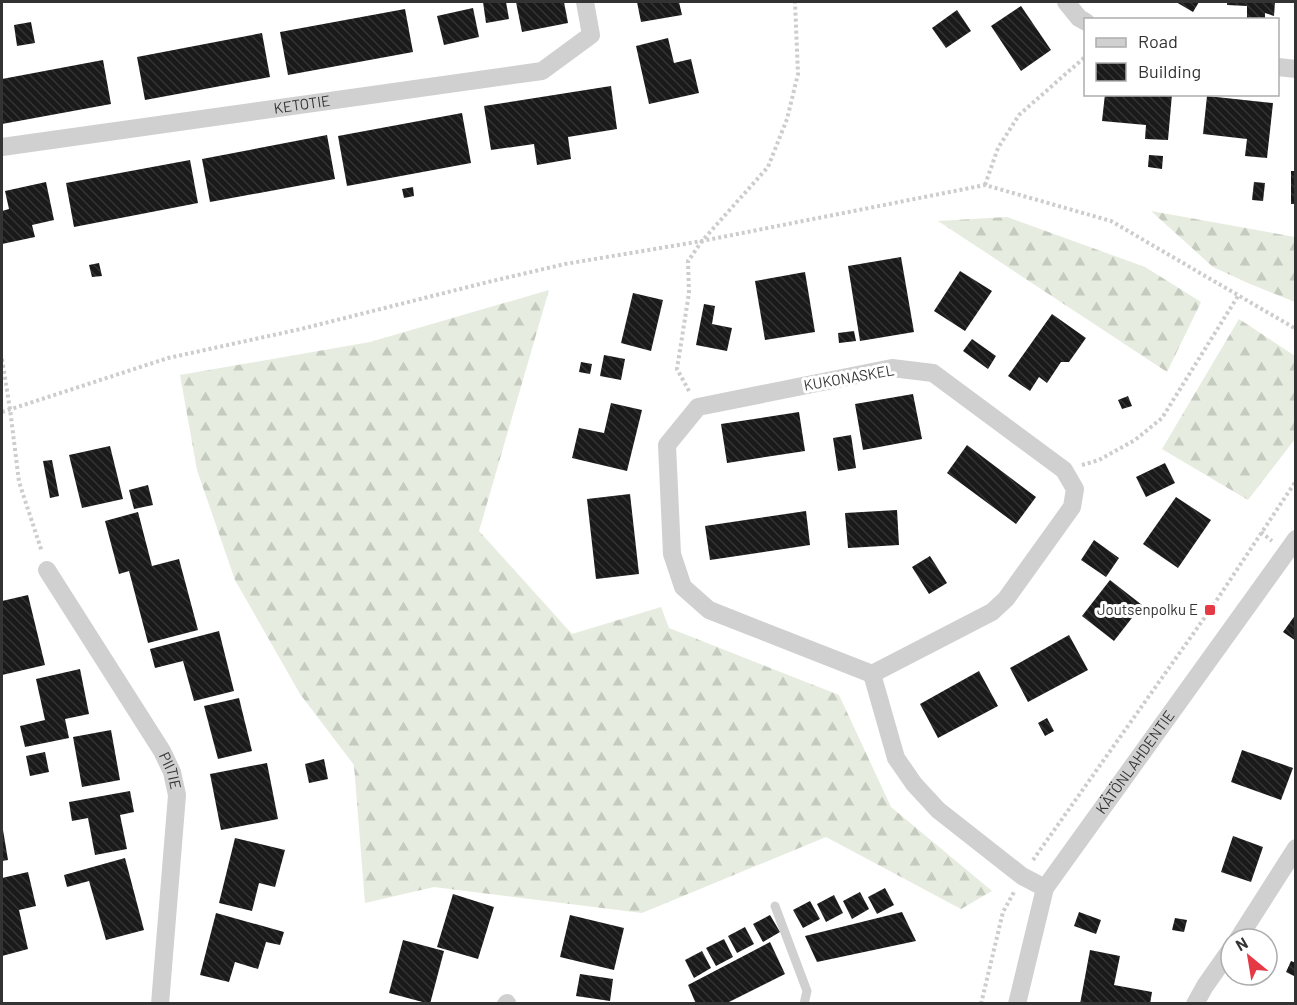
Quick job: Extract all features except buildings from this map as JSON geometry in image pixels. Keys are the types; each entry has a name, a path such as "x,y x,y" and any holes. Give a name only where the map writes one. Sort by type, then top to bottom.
{"street":[{"name":"KETOTIE","path":"2,147 542,71 591,35 585,2"},
{"path":"1066,2 1084,21"},
{"path":"1279,67 1296,69"},
{"name":"KUKONASKEL","path":"698,407 892,368 933,373 1064,470"},
{"path":"698,407 667,445 672,555 683,587 709,610 872,674 992,612 1006,599 1072,507 1076,489 1064,470"},
{"name":"KÄTÖNLAHDENTIE","path":"1017,1004 1045,888 1296,539"},
{"name":"PIITIE","path":"47,570 162,751 172,772 177,795 160,1004"},
{"path":"872,674 896,758 914,784 938,810 1022,876 1045,888"},
{"path":"1246,927 1296,848"},
{"path":"1195,1004 1219,966"}],"lane":[{"path":"775,906 807,991 804,1004"}],"path":[{"path":"698,407 677,369 689,293 688,261 702,241 768,167 787,119 798,74 795,2"},
{"path":"985,185 998,148 1019,114 1084,58"},
{"path":"2,412 168,358 301,329 488,282 554,267 702,241 985,185 1111,221 1296,329"},
{"path":"1064,470 1099,460 1135,440 1162,418 1238,296"},
{"path":"2,359 19,482 47,570"},
{"path":"981,1004 1004,912 1022,876 1210,610 1296,481"}],"green space":[{"path":"1151,211 1295,237 1295,302 1213,267"},
{"path":"1007,217 1145,267 1201,302 1167,372 938,221"},
{"path":"549,290 479,531 572,634 661,607 669,628 839,695 891,807 992,891 961,909 826,837 642,913 434,887 365,903 354,765 300,694 235,580 197,470 180,375 370,342"},
{"path":"1239,319 1295,356 1295,439 1248,500 1162,449"}],"place":[{"name":"Joutsenpolku E","path":"1210,610"}]}
